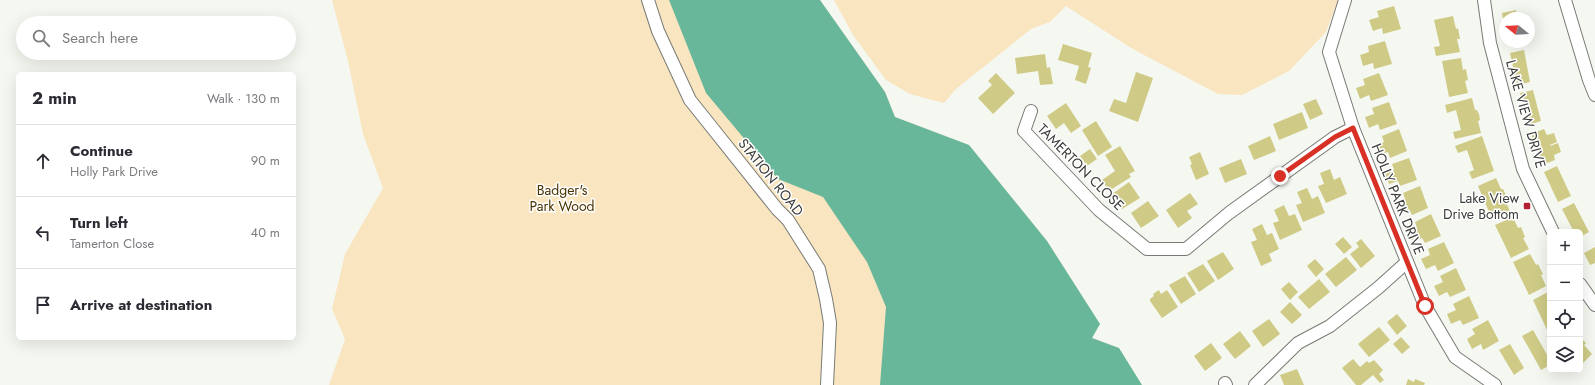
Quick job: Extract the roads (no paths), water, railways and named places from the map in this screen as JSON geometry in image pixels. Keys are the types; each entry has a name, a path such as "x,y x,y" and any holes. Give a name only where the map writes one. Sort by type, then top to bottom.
{"street":[{"name":"STATION ROAD","path":"648,0 658,31 690,100 777,209 788,220 819,269 830,323 827,385"},
{"name":"HOLLY PARK DRIVE","path":"1345,0 1329,52 1353,128 1425,306 1455,357 1495,385"},
{"name":"LAKE VIEW DRIVE","path":"1484,0 1490,43 1523,169 1553,229"},
{"path":"1565,0 1589,80 1595,95"},
{"name":"TAMERTON CLOSE","path":"1031,111 1024,131 1099,210 1147,249 1186,249 1229,213 1335,137 1353,128"},
{"path":"1255,385 1298,342 1330,326 1378,288 1407,262"},
{"path":"1583,288 1595,305"}],"place":[{"name":"Lake View Drive Bottom","path":"1527,206"}],"park label":[{"name":"Badger's Park Wood","path":"562,198"}]}
